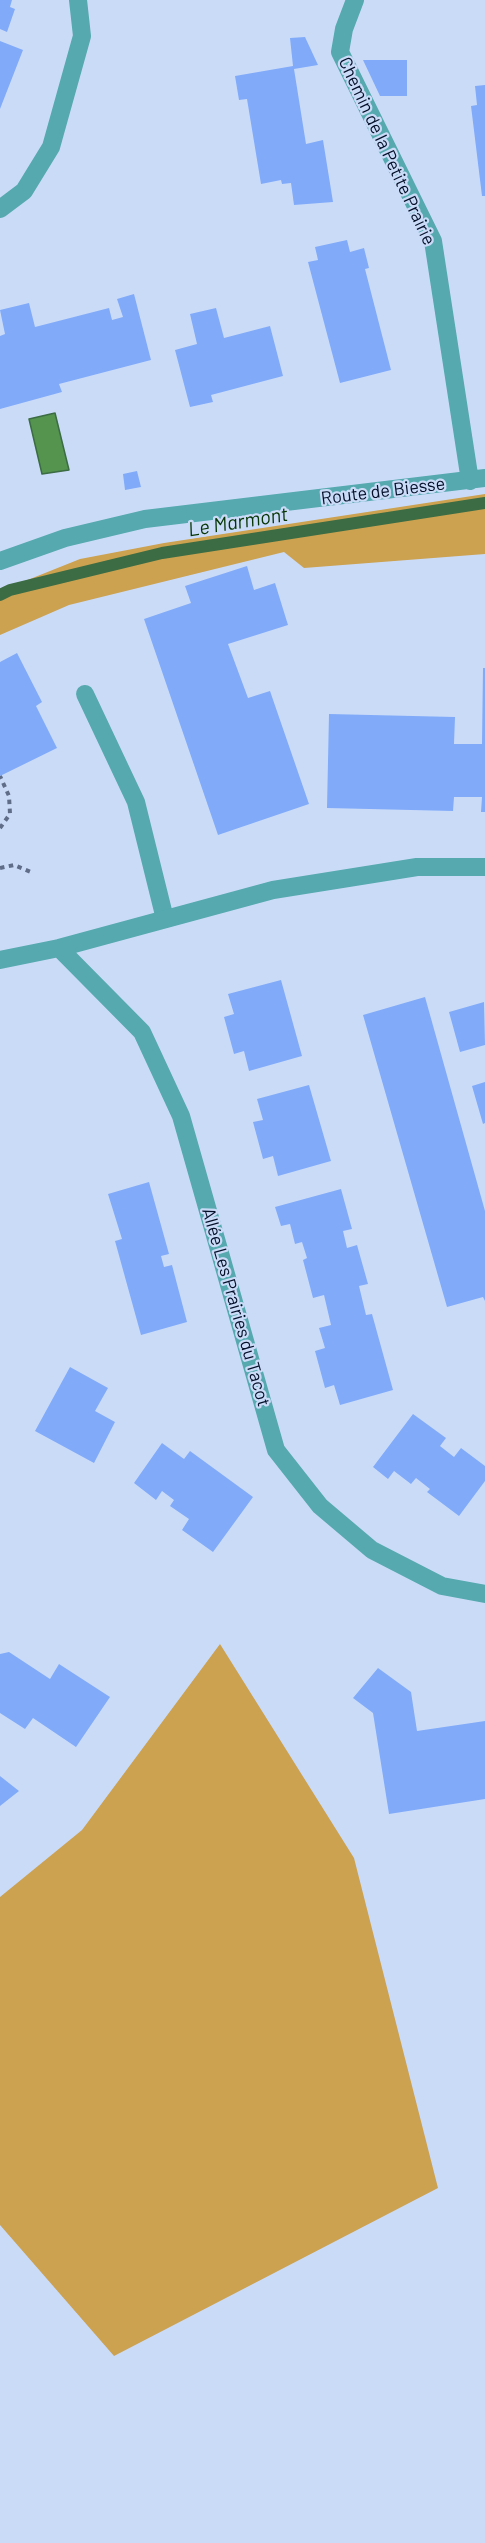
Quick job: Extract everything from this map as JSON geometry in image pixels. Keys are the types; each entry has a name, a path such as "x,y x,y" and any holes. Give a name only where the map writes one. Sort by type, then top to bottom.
{"street":[{"path":"0,209 24,191 51,147 82,36 78,0"},
{"name":"Chemin de la Petite Prairie","path":"355,0 340,52 433,241 478,480"},
{"name":"Route de Biesse","path":"0,561 65,538 145,519 478,480"},
{"path":"84,694 136,802 165,919"},
{"path":"0,960 59,948 273,890 417,867 485,867"},
{"name":"Allée Les Prairies du Tacot","path":"59,948 142,1032 181,1116 276,1450 320,1506 372,1550 442,1586 485,1594"}],"path":[{"path":"0,776 9,796 10,814 0,828"},
{"path":"0,868 14,865 31,872"}],"shaded area":[{"path":"55,413 69,470 42,474 29,419"},
{"path":"485,494 485,554 304,568 284,552 69,605 0,635 0,591 80,559 164,543"},
{"path":"220,1644 354,1858 438,2188 114,2356 0,2225 0,1897 82,1830"}],"building":[{"path":"0,0 12,0 10,7 15,9 7,32 0,29"},
{"path":"305,37 318,65 294,69 306,144 323,140 333,202 294,205 291,183 282,184 281,180 261,184 247,99 239,100 235,76 293,66 290,38"},
{"path":"0,41 23,50 0,109"},
{"path":"363,60 407,60 407,96 380,96"},
{"path":"485,85 485,196 482,196 471,106 477,105 475,86"},
{"path":"347,240 350,252 364,248 369,268 365,269 391,370 340,383 308,262 318,260 315,247"},
{"path":"134,294 151,360 59,384 62,392 0,409 0,336 5,334 0,310 29,303 35,327 109,308 112,320 123,317 117,299"},
{"path":"216,308 224,338 270,326 283,376 211,395 213,402 190,407 175,350 197,344 190,314"},
{"path":"137,471 141,487 125,490 123,474"},
{"path":"247,566 254,590 275,583 288,625 228,644 248,698 270,691 309,804 218,835 144,619 191,603 185,586"},
{"path":"17,653 42,702 36,706 57,748 0,776 0,662"},
{"path":"483,668 485,668 485,812 481,812 482,797 454,797 453,811 327,808 329,714 455,717 454,744 482,744"},
{"path":"281,980 302,1056 249,1071 244,1051 234,1054 224,1017 234,1014 228,994"},
{"path":"425,997 485,1211 485,1301 483,1297 447,1307 363,1015"},
{"path":"484,1002 485,1045 460,1052 449,1012"},
{"path":"485,1082 485,1123 483,1124 472,1086"},
{"path":"309,1085 331,1161 278,1176 273,1156 263,1159 253,1122 263,1120 257,1099"},
{"path":"149,1182 169,1254 161,1256 164,1267 172,1265 187,1322 141,1335 115,1241 122,1239 108,1194"},
{"path":"341,1189 352,1229 343,1231 347,1248 357,1245 368,1284 359,1286 366,1315 372,1314 393,1390 340,1405 334,1385 325,1388 315,1351 325,1348 319,1328 331,1325 324,1295 313,1298 303,1260 307,1258 302,1242 295,1244 290,1224 281,1226 275,1207"},
{"path":"70,1367 108,1388 95,1411 115,1422 94,1463 35,1431"},
{"path":"413,1414 446,1438 440,1446 454,1457 461,1448 485,1466 485,1481 459,1516 427,1492 430,1489 416,1478 411,1484 394,1471 388,1479 373,1467"},
{"path":"162,1443 184,1459 190,1451 253,1497 213,1552 182,1530 189,1519 170,1506 174,1500 162,1491 156,1500 134,1483"},
{"path":"9,1652 50,1679 59,1664 110,1697 76,1747 33,1718 25,1729 0,1713 0,1654"},
{"path":"378,1668 411,1692 417,1731 485,1721 485,1799 389,1814 373,1713 353,1698"},
{"path":"0,1776 19,1791 0,1806"}],"waterway":[{"name":"Le Marmont","path":"0,595 10,590 162,553 485,503"}]}
